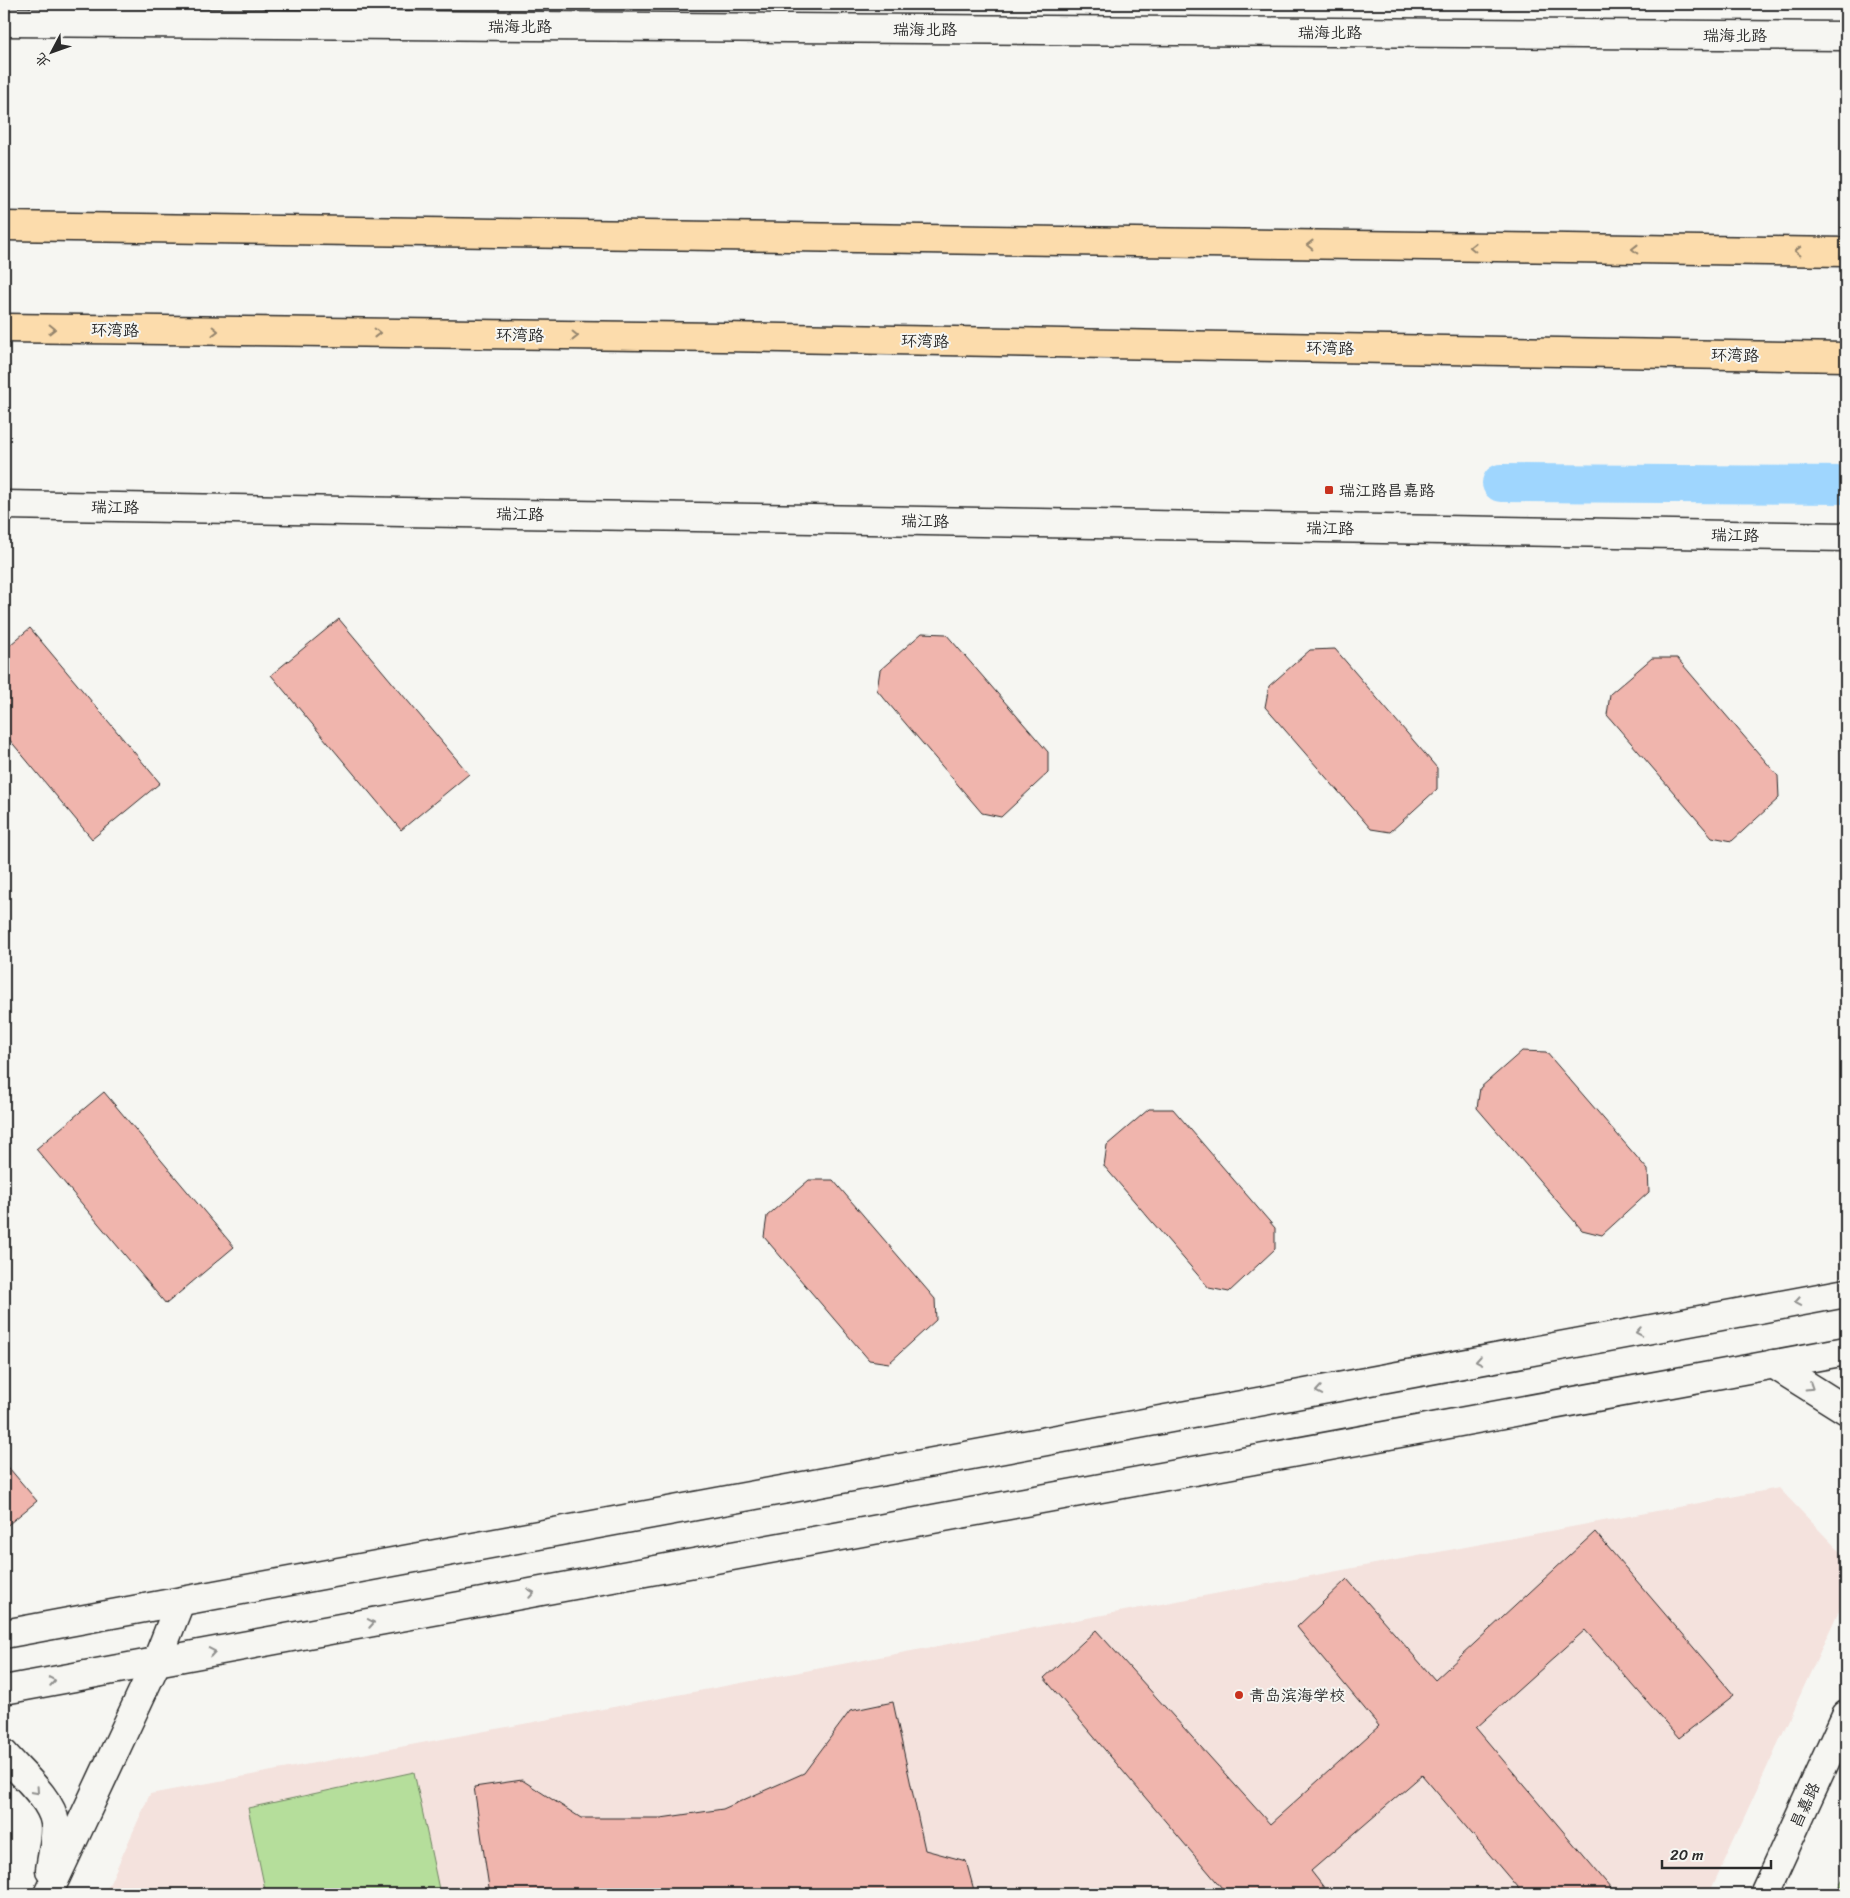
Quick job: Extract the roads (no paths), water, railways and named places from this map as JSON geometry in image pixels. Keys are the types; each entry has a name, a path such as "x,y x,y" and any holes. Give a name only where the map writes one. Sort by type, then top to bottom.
{"highway":[{"path":"4,226 1846,252"},
{"name":"环湾路","path":"4,328 722,337 1846,356"}],"street":[{"name":"瑞海北路","path":"4,22 1846,36"},
{"name":"瑞江路","path":"4,505 1846,537"},
{"path":"4,1634 1846,1293"},
{"path":"4,1690 1846,1351"},
{"path":"1773,1364 1846,1410"},
{"path":"47,1894 156,1663 180,1602"},
{"name":"昌嘉路","path":"1764,1894 1845,1721"},
{"path":"4,1754 42,1798 50,1809 55,1822 55,1838 47,1894"}],"waterway":[{"path":"1501,483 1846,485"}],"place":[{"name":"瑞江路昌嘉路","path":"1329,490"},
{"name":"青岛滨海学校","path":"1239,1695"}]}
